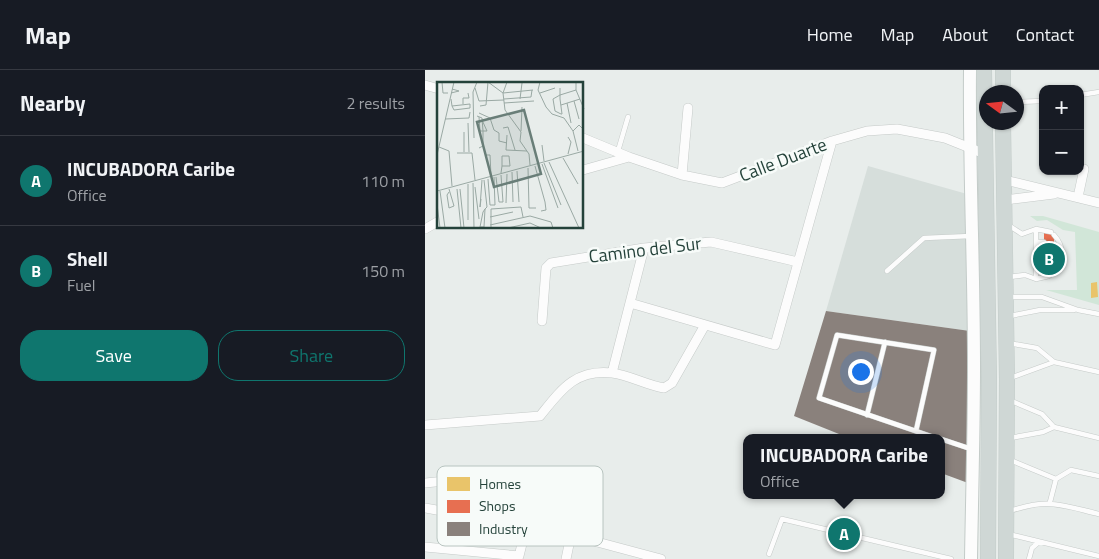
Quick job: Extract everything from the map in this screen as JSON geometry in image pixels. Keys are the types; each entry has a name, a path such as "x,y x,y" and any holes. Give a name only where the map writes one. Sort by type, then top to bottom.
{"main road":[{"path":"984,70 989,454 987,559"},
{"path":"1003,70 1003,85"},
{"path":"1003,130 1007,343 1006,559"}],"street":[{"path":"970,70 969,147 973,236 971,559"},
{"path":"425,85 437,89"},
{"path":"682,175 688,108"},
{"name":"Calle Duarte","path":"584,138 682,175 722,183 832,141 867,132 897,129 945,138 985,154"},
{"path":"630,303 775,345 832,141"},
{"path":"584,170 629,156"},
{"path":"1078,197 1083,175"},
{"path":"1005,180 1099,202"},
{"path":"1005,200 1059,193"},
{"path":"425,229 437,222"},
{"name":"Camino del Sur","path":"542,321 548,264 644,248 711,242 798,262"},
{"path":"612,373 644,248"},
{"path":"425,425 540,416 559,392 583,374 612,373 664,388 672,383 705,325"},
{"path":"603,544 661,559"},
{"path":"425,547 455,552 520,555 522,546"},
{"path":"565,559 568,546"}],"lane":[{"path":"1084,94 1099,92"},
{"path":"1024,102 1039,101"},
{"path":"618,151 628,117"},
{"path":"1005,223 1022,234 1036,229 1052,234 1063,252 1060,264 1054,273"},
{"path":"1036,229 1037,279"},
{"path":"887,271 924,238 973,236"},
{"path":"1036,242 1044,242"},
{"path":"1054,253 1063,252"},
{"path":"1036,253 1044,253"},
{"path":"1036,264 1044,264"},
{"path":"1054,264 1060,264"},
{"path":"1005,277 1025,275 1037,279 1049,276"},
{"path":"1005,297 1042,297 1078,310 1099,314"},
{"path":"1006,316 1040,310 1078,310"},
{"path":"916,431 934,350 837,335 819,398 925,434"},
{"path":"867,415 885,342"},
{"path":"1007,343 1037,348 1054,362 1099,372"},
{"path":"1007,379 1054,362"},
{"path":"1007,400 1023,404 1042,414 1055,427 1099,438"},
{"path":"1007,438 1043,432 1055,427"},
{"path":"945,440 989,454"},
{"path":"1007,459 1057,479"},
{"path":"1050,502 1057,479 1071,470 1099,476"},
{"path":"1007,512 1031,504 1050,502 1099,514"},
{"path":"769,554 783,519 951,559"},
{"path":"1006,534 1099,556"},
{"path":"1029,559 1032,548 1039,542"}],"shaded area":[{"path":"868,166 967,194 970,331 826,311"}],"green space":[{"path":"1030,216 1043,216 1099,232 1099,305 1046,290 1077,290 1075,232 1063,230 1047,220 1037,221"}],"building: Homes":[{"path":"1097,282 1098,297 1091,298 1091,283"}],"building: Shops":[{"path":"1054,232 1054,276 1044,276 1044,233"}],"building: Industry":[{"path":"826,311 970,331 968,483 945,474 945,434 839,434 794,416"}],"place":[{"name":"Shell","path":"1049,259"},
{"name":"INCUBADORA Caribe","path":"844,534"}]}
